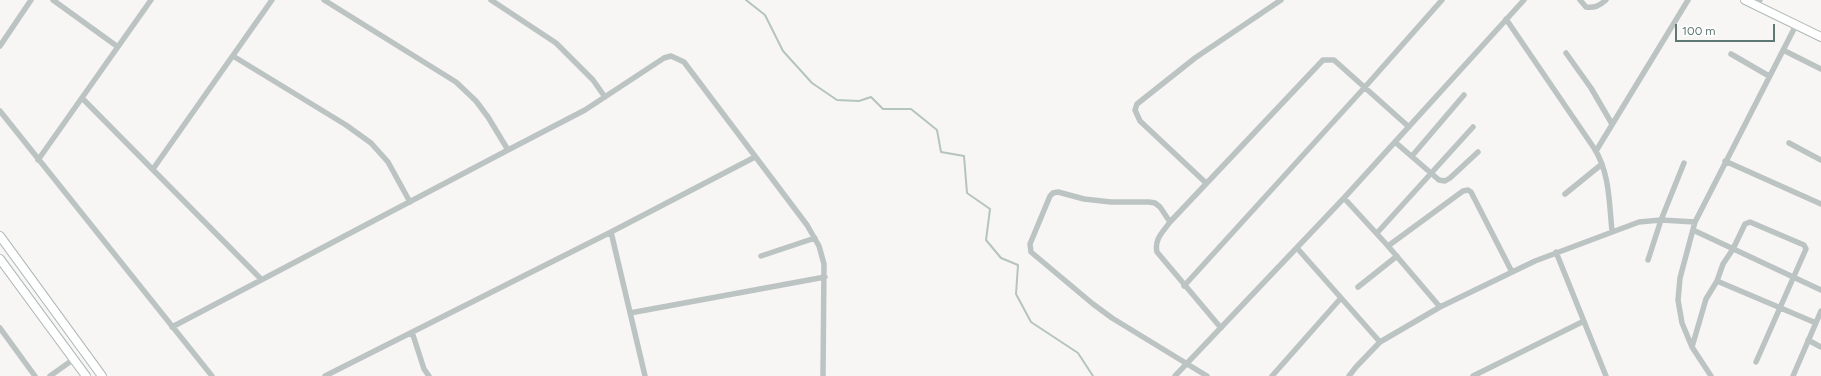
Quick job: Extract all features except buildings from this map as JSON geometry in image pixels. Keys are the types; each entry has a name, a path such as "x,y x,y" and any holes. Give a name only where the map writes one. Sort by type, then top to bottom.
{"main road":[{"path":"1746,0 1758,3 1796,25 1821,37"},
{"path":"0,236 102,376"},
{"path":"0,258 86,376"}],"street":[{"path":"0,46 31,0"},
{"path":"54,0 118,47"},
{"path":"38,160 151,0"},
{"path":"153,169 272,0"},
{"path":"324,0 456,82 476,101 508,150"},
{"path":"491,0 556,43 593,80 605,97"},
{"path":"1206,183 1140,121 1135,110 1137,104 1196,58 1281,0"},
{"path":"1184,286 1442,0"},
{"path":"1175,376 1344,198 1524,0"},
{"path":"1580,0 1586,7 1593,8 1599,6 1606,0"},
{"path":"1596,151 1688,0"},
{"path":"1506,19 1596,151 1606,178 1612,231"},
{"path":"1711,376 1692,348 1682,323 1678,289 1695,222 1796,25"},
{"path":"1783,50 1821,69"},
{"path":"1566,53 1591,88 1612,124"},
{"path":"1730,54 1769,76"},
{"path":"233,56 346,125 371,143 388,162 410,202"},
{"path":"172,327 261,279 558,125 605,97 664,58 671,56 684,62 815,238 822,254 825,277 824,376"},
{"path":"1221,328 1184,286 1157,252 1156,246 1156,240 1170,222 1206,183 1323,60 1328,58 1334,60 1408,127"},
{"path":"1412,156 1464,96"},
{"path":"82,98 261,279"},
{"path":"0,112 212,376"},
{"path":"1377,233 1473,127"},
{"path":"1395,142 1439,180 1445,181 1478,152"},
{"path":"1789,143 1821,160"},
{"path":"328,376 611,232 755,156"},
{"path":"1725,161 1821,204"},
{"path":"1648,260 1661,220 1684,163"},
{"path":"1564,194 1602,164"},
{"path":"1388,246 1463,192 1468,190 1471,192 1512,272"},
{"path":"1170,222 1160,207 1155,203 1111,202 1084,199 1058,192 1053,193 1050,196 1030,244 1030,248 1031,252 1112,318 1207,376"},
{"path":"1344,198 1377,233 1440,307"},
{"path":"1350,376 1356,367 1380,342 1440,307 1556,252 1639,222 1661,220 1695,222"},
{"path":"1692,348 1706,299 1717,281 1723,264 1745,224 1748,222 1804,245 1806,249 1756,362"},
{"path":"1693,230 1821,290"},
{"path":"611,232 645,376"},
{"path":"761,256 815,238"},
{"path":"1297,248 1380,342"},
{"path":"1556,252 1604,375"},
{"path":"1358,287 1397,256"},
{"path":"630,314 825,277"},
{"path":"1717,281 1816,323"},
{"path":"1272,376 1341,298"},
{"path":"1793,376 1821,311"},
{"path":"1473,376 1584,321"},
{"path":"0,328 35,376"},
{"path":"412,332 424,369 429,376"},
{"path":"1808,340 1821,347"},
{"path":"50,376 74,359"}],"waterway":[{"path":"746,0 765,15 783,51 812,83 837,100 859,101 871,97 883,109 911,109 937,130 941,152 964,156 967,193 990,209 986,240 1001,258 1018,265 1016,294 1031,322 1078,353 1093,376"}]}
